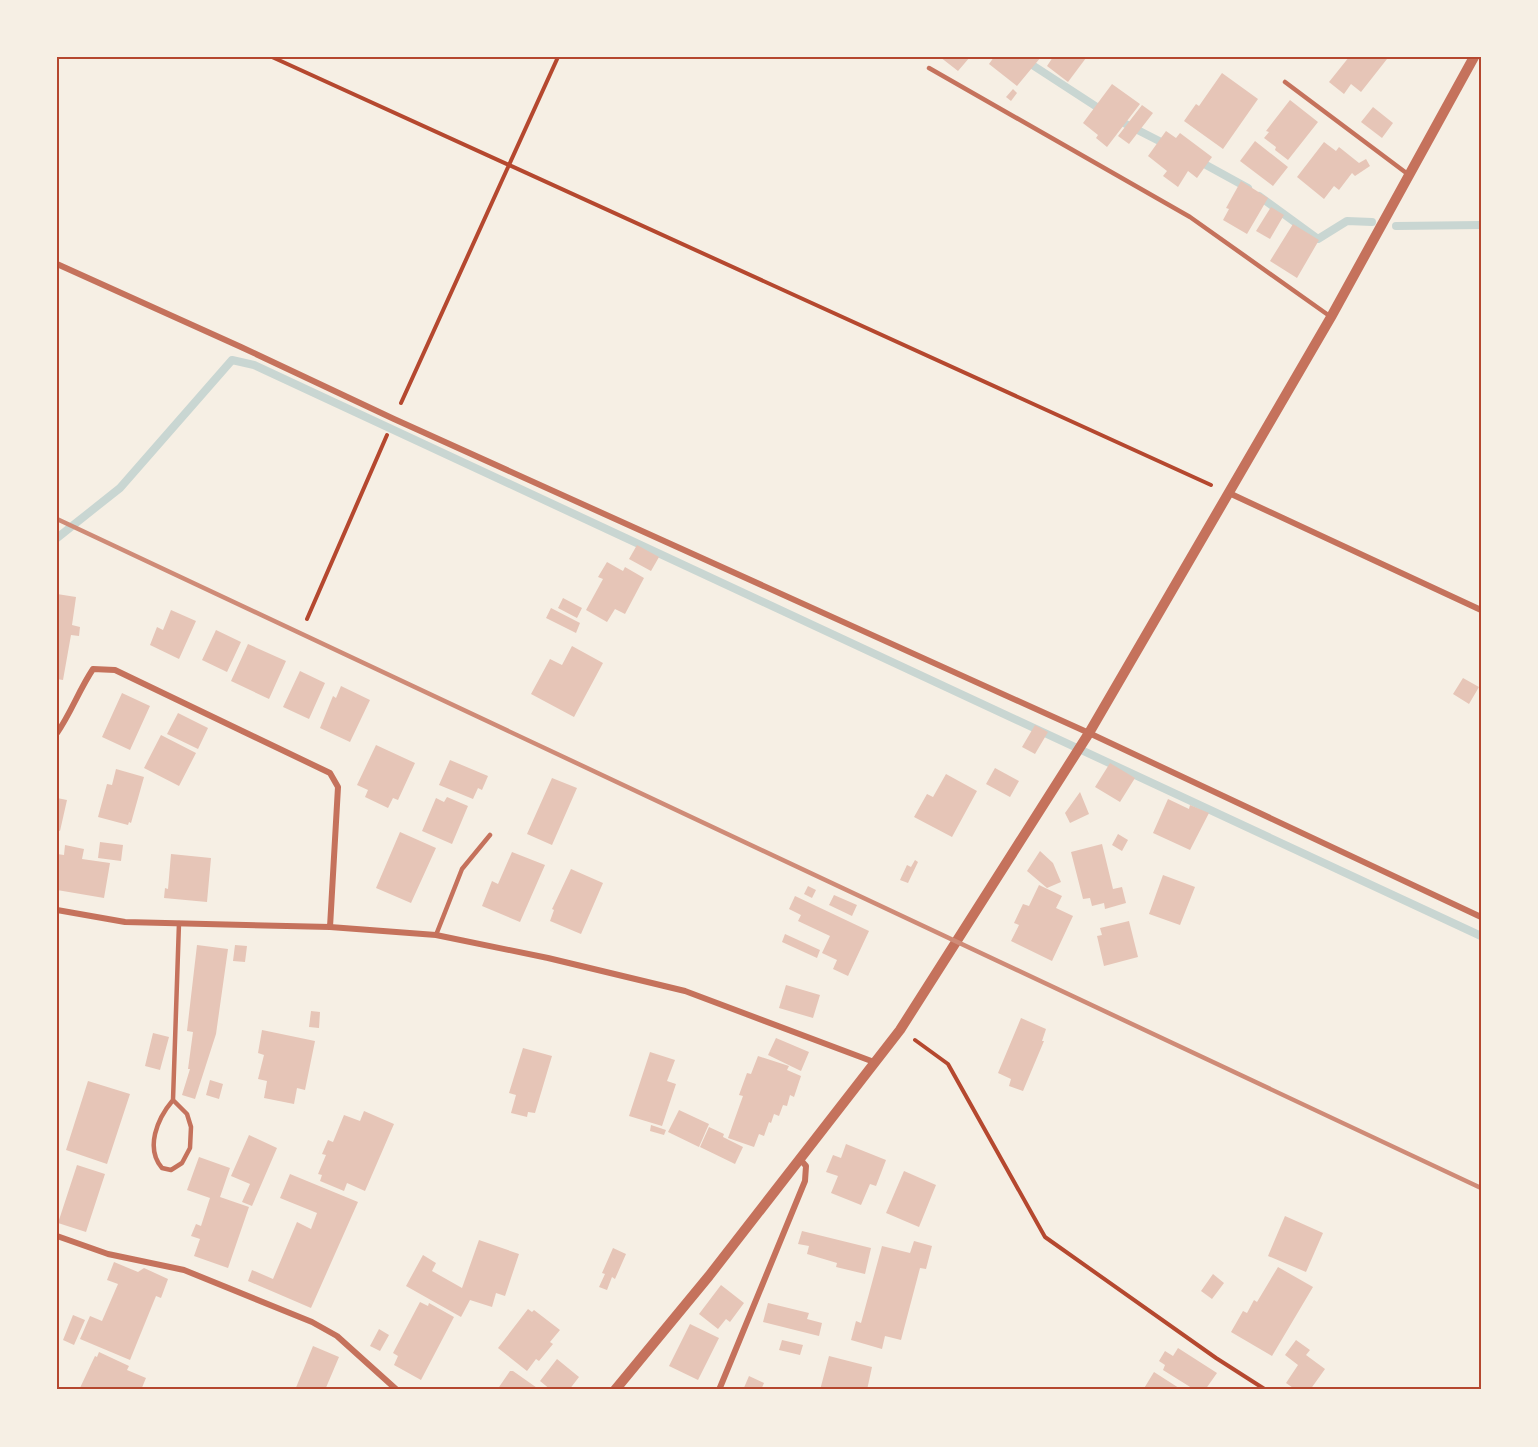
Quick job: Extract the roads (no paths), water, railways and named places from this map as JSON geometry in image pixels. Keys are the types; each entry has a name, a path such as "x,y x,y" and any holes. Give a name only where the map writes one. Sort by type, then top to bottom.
{"street":[{"path":"615,1390 709,1276 900,1030 1089,733 1331,317 1474,57"},
{"path":"57,264 1089,733 1481,917"},
{"path":"1229,493 1481,610"},
{"path":"57,733 72,711 81,688 93,669 115,670 330,773 338,787 330,927"},
{"path":"57,910 125,922 330,927 436,935 548,958 685,992 874,1062"},
{"path":"719,1390 804,1181 806,1166 800,1158"},
{"path":"57,1236 108,1254 184,1270 312,1322 337,1336 397,1390"}],"lane":[{"path":"929,68 1190,217 1331,317"},
{"path":"1285,82 1409,175"},
{"path":"436,935 462,869 490,835"},
{"path":"173,1100 187,1114 191,1127 190,1148 182,1163 171,1170 162,1168 154,1159 153,1146 162,1113 173,1100 179,923"}],"waterway":[{"path":"1020,57 1103,111"},
{"path":"1116,119 1169,146"},
{"path":"1197,160 1248,188"},
{"path":"1259,196 1318,239 1347,221 1372,222"},
{"path":"1396,226 1481,225"},
{"path":"57,538 120,488 232,360 254,365 1481,936"}],"railway":[{"path":"57,519 1481,1188"}]}
